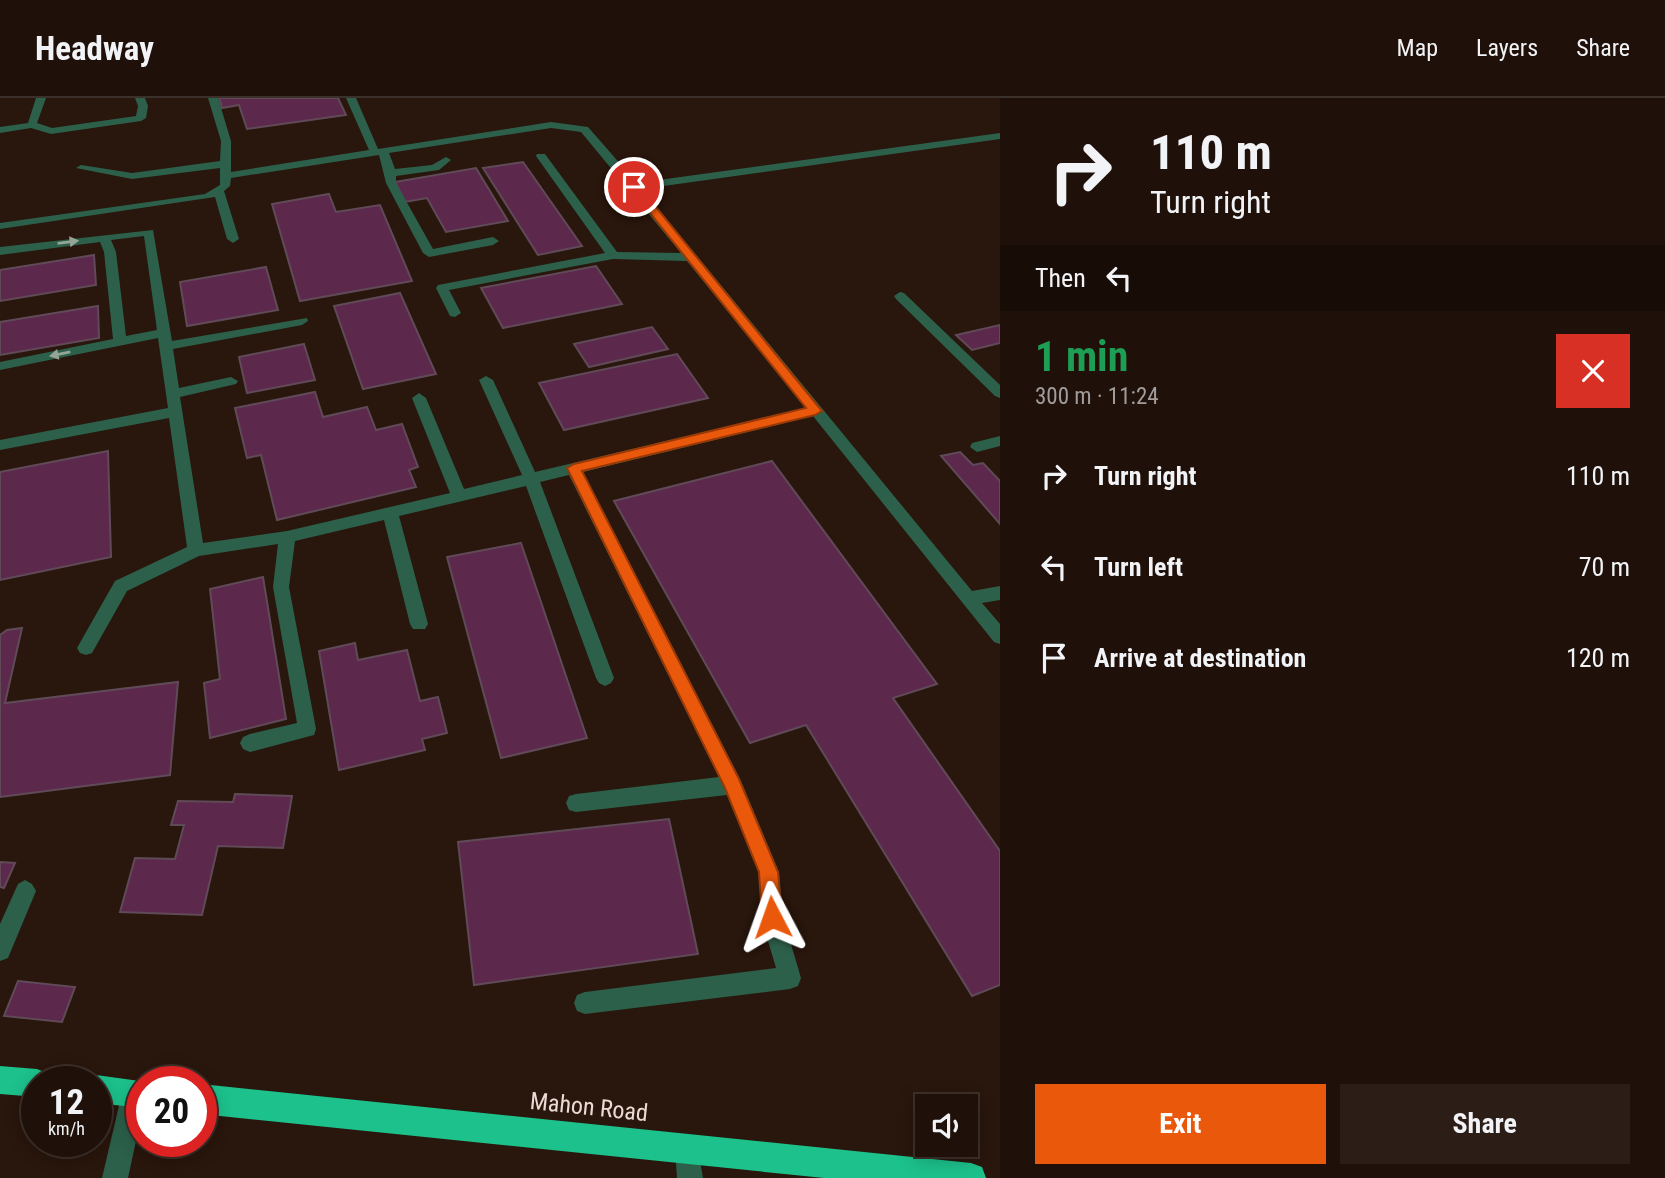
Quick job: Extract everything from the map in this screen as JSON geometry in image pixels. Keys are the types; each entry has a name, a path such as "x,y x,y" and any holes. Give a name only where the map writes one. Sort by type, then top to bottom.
{"highway":[{"path":"0,1080 21,1082"},
{"name":"Mahon Road","path":"217,1102 971,1178"}],"street":[{"path":"32,125 41,98"},
{"path":"0,130 32,125 51,131 141,118 143,106 139,98"},
{"path":"0,226 208,197 219,192 225,186 226,141 213,98"},
{"path":"351,98 390,173 391,183 429,253 493,242"},
{"path":"81,168 132,176 225,170 379,152 551,125 575,127 587,132 969,598 997,627"},
{"path":"634,187 1000,136"},
{"path":"541,156 613,255"},
{"path":"390,173 435,168 446,160"},
{"path":"219,192 233,239"},
{"path":"0,251 149,232 196,550"},
{"path":"104,237 110,252 120,341"},
{"path":"455,313 442,288 613,255 690,257"},
{"path":"900,296 1000,393"},
{"path":"0,366 120,341 164,339 302,321"},
{"path":"486,380 531,479 605,678"},
{"path":"172,394 231,381"},
{"path":"419,398 459,497"},
{"path":"86,648 121,586 196,550 287,537 815,411"},
{"path":"0,445 174,412"},
{"path":"977,447 1000,441"},
{"path":"574,468 733,785 769,872 772,917 790,978 585,1003"},
{"path":"390,513 419,624"},
{"path":"250,743 307,729 281,587 287,537"},
{"path":"969,598 1000,593"},
{"path":"576,803 733,785"},
{"path":"0,950 25,891"},
{"path":"114,1178 126,1136"},
{"path":"687,1148 690,1178"}],"building":[{"path":"219,98 338,98 346,115 247,129 239,105 222,108"},
{"path":"523,162 582,246 538,255 483,168"},
{"path":"476,168 508,221 446,232 427,198 405,202 395,182"},
{"path":"329,194 336,212 380,205 412,281 300,301 272,204"},
{"path":"94,255 96,285 0,301 0,270"},
{"path":"596,266 622,304 503,328 481,288"},
{"path":"266,267 278,310 187,326 180,282"},
{"path":"400,293 436,374 363,389 334,306"},
{"path":"98,306 99,338 0,355 0,322"},
{"path":"1000,325 1000,343 972,350 956,335"},
{"path":"652,327 668,349 589,367 574,344"},
{"path":"304,344 315,380 247,393 239,357"},
{"path":"677,354 708,398 564,430 539,383"},
{"path":"315,392 323,417 367,407 376,430 402,424 418,467 409,470 416,487 277,520 261,455 247,458 235,408"},
{"path":"108,451 111,557 0,580 0,472"},
{"path":"960,452 973,465 983,463 1000,481 1000,524 941,456"},
{"path":"772,461 937,684 893,698 1000,851 1000,985 972,996 806,725 750,743 614,501"},
{"path":"521,543 587,738 501,758 447,557"},
{"path":"263,577 286,719 210,738 204,683 220,679 210,589"},
{"path":"22,628 5,703 178,682 170,775 0,797 0,635 7,630"},
{"path":"355,643 358,660 407,650 420,701 438,697 447,733 422,739 425,750 339,770 319,651"},
{"path":"235,794 292,796 283,848 218,846 202,915 120,912 135,858 175,859 184,825 171,825 178,801 233,802"},
{"path":"669,819 698,954 474,985 458,842"},
{"path":"0,862 15,863 4,888 0,887"},
{"path":"18,981 75,987 62,1022 4,1016"}],"route":[{"path":"634,187 815,411 574,468 733,785 769,872 772,917"}]}
